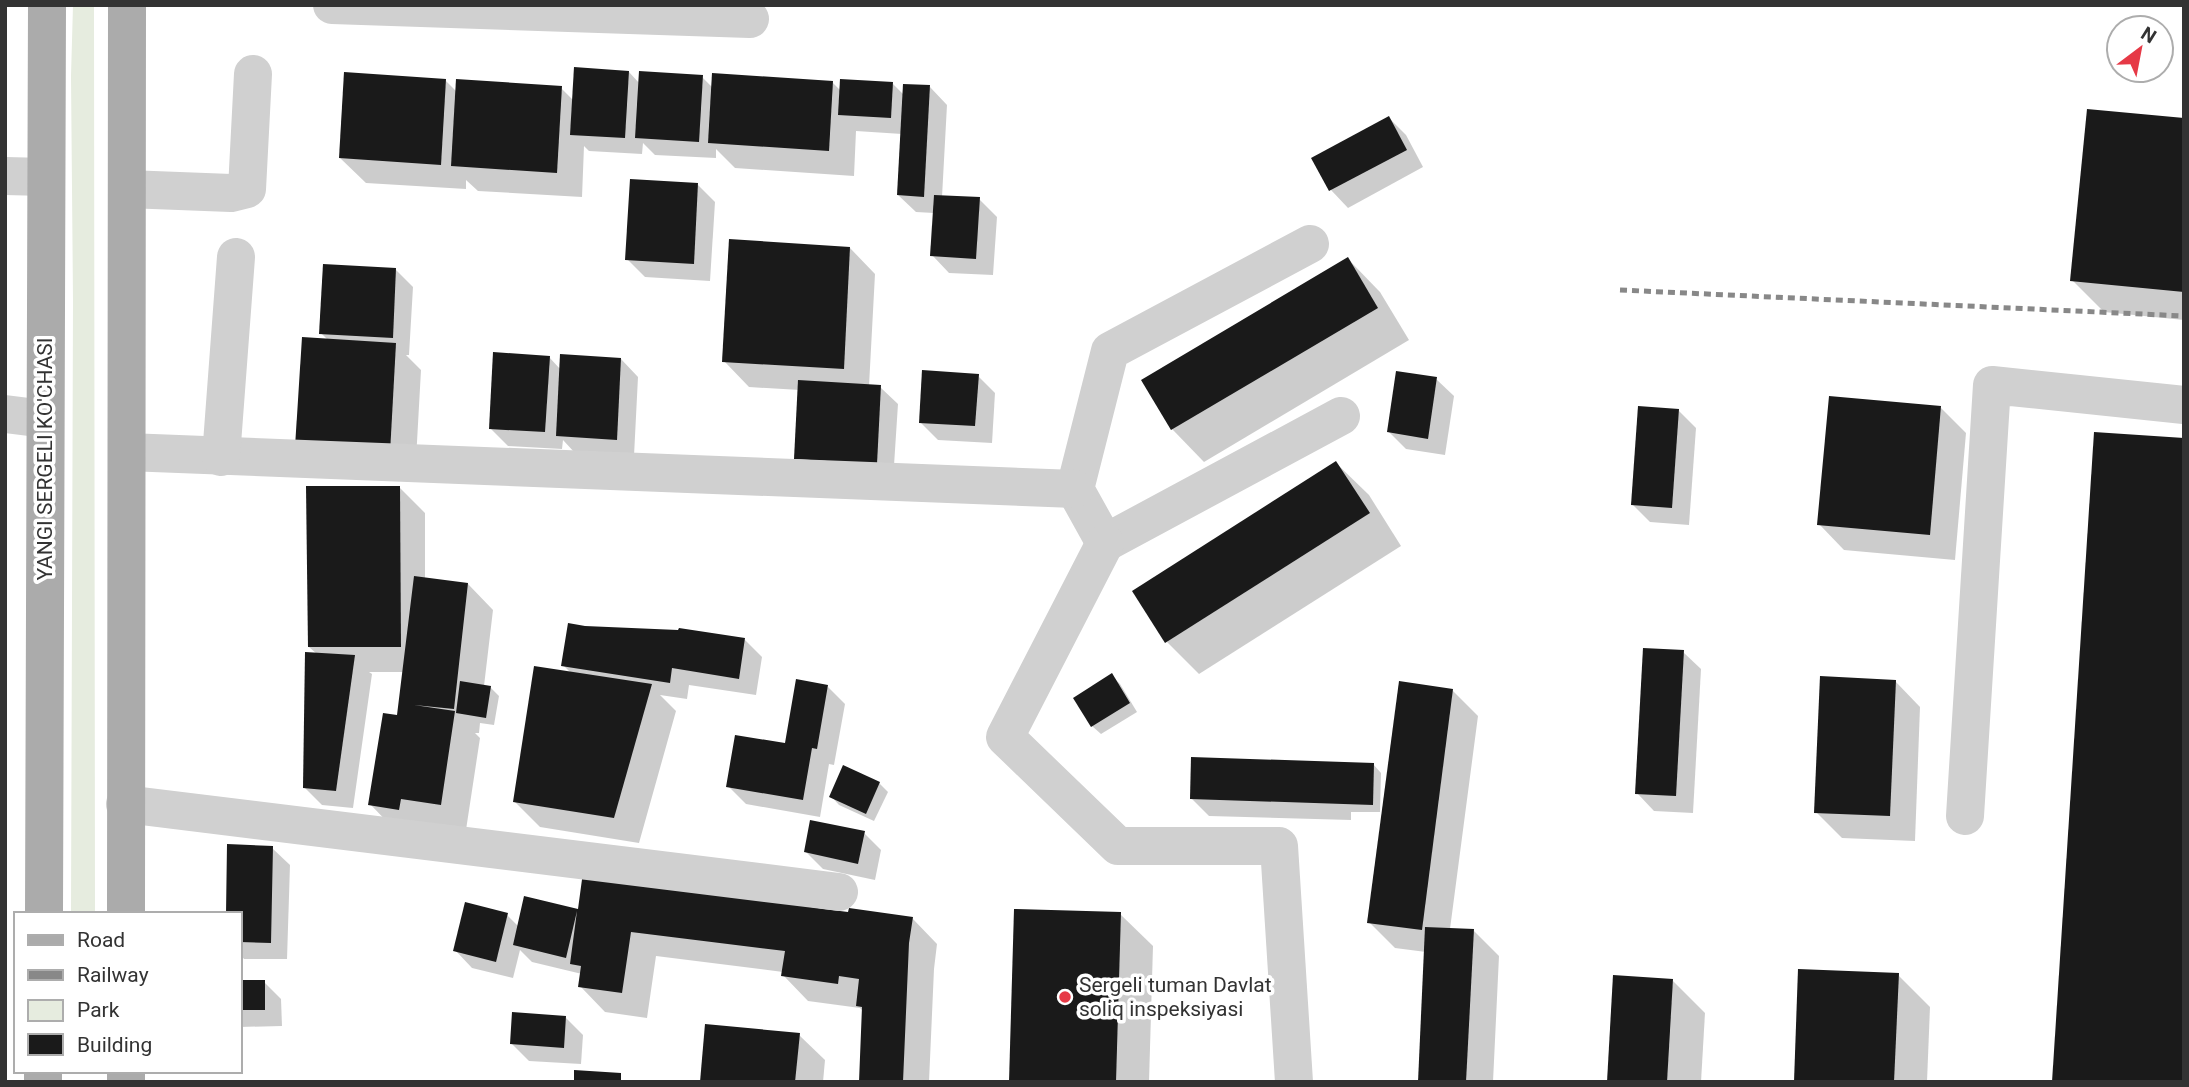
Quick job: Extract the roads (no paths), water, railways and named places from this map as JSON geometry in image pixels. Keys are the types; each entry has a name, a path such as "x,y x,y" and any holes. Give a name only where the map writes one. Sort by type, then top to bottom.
{"main road":[{"name":"YANGI SERGELI KO'CHASI","path":"44,912 47,5"},
{"path":"125,912 127,5"}],"street":[{"path":"331,5 750,19"},
{"path":"127,189 231,193 247,189 253,74"},
{"path":"5,176 46,177"},
{"path":"1105,543 1075,489 1110,351 1310,244"},
{"path":"221,457 236,257"},
{"path":"1965,816 1992,385 2184,405"},
{"path":"5,414 45,426"},
{"path":"1294,1082 1279,846 1118,846 1004,737 1105,543 1341,416"},
{"path":"5,433 45,426"},
{"path":"127,452 1075,489"},
{"path":"125,804 839,892"}],"railway":[{"path":"1620,290 2184,316"}],"place":[{"name":"Sergeli tuman Davlat soliq inspeksiyasi","path":"1065,997"}]}
